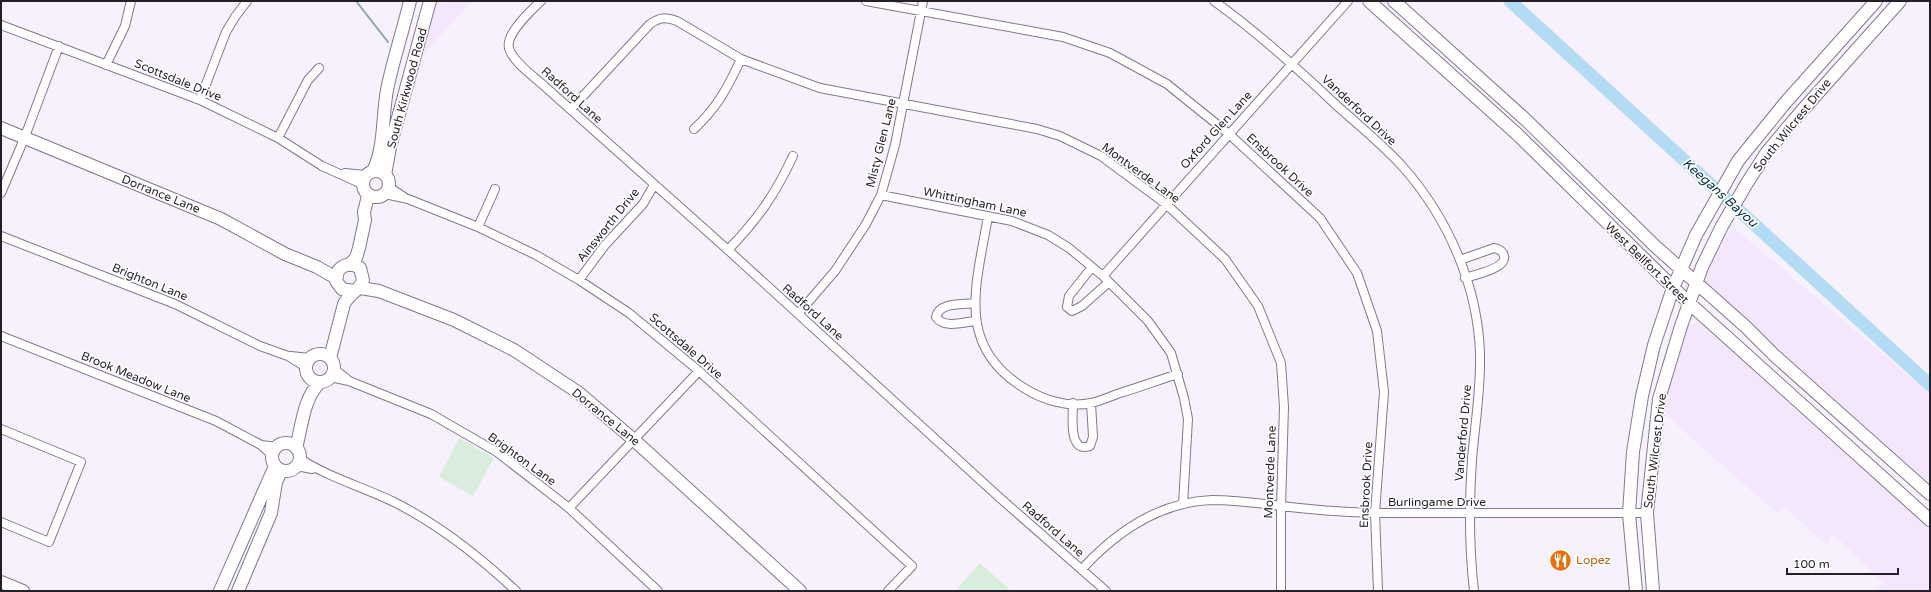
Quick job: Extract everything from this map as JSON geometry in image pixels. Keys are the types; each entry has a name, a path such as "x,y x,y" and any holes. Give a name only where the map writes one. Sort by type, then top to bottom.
{"main road":[{"name":"South Kirkwood Road","path":"367,177 379,159 387,88 410,1"},
{"name":"South Kirkwood Road","path":"385,175 390,147 430,1"},
{"name":"West Bellfort Street","path":"1370,1 1517,134 1594,209 1600,218 1689,303 1928,516"},
{"name":"West Bellfort Street","path":"1394,1 1526,120 1696,283 1930,494"},
{"name":"South Wilcrest Drive","path":"1636,591 1629,514 1633,452 1654,345 1673,288 1698,232 1727,179 1751,143 1876,1"},
{"name":"South Wilcrest Drive","path":"1653,591 1646,513 1659,399 1689,303 1702,267 1724,222 1767,152 1900,1"},
{"path":"1470,92 1480,78"},
{"path":"387,88 405,94"},
{"path":"1785,103 1799,114"},
{"name":"Dorrance Lane","path":"1,128 24,139 222,219 285,254 350,278 454,320 514,350 579,393 634,440 800,591"},
{"path":"238,591 271,513 276,482 291,439 348,296 350,278 360,248 365,220 364,212 379,194 389,180 379,171 367,177 364,190 379,194"},
{"path":"1594,209 1605,196"},
{"path":"1793,396 1805,382"},
{"path":"1638,425 1656,429"},
{"path":"220,591 285,457"},
{"path":"1,582 23,591"}],"street":[{"path":"106,65 125,26 131,1"},
{"path":"200,100 226,32 247,1"},
{"name":"Radford Lane","path":"541,1 517,26 509,38 508,47 515,58 1000,498 1106,591"},
{"name":"Ensbrook Drive","path":"866,1 1063,37 1110,53 1167,84 1229,134 1320,218 1357,274 1377,331 1384,392 1375,513 1378,591"},
{"name":"Misty Glen Lane","path":"798,314 835,271 866,224 882,195 895,145 923,1"},
{"name":"Vanderford Drive","path":"1214,1 1292,63 1402,166 1421,189 1441,218 1460,260 1477,319 1480,354 1480,386 1469,514 1474,591"},
{"name":"Oxford Glen Lane","path":"1103,276 1348,1"},
{"name":"Montverde Lane","path":"571,109 655,21 667,17 677,21 741,59 820,88 1037,129 1060,136 1101,156 1166,204 1225,259 1258,306 1281,363 1284,407 1281,506 1281,591"},
{"name":"Scottsdale Drive","path":"1,24 200,100 278,138 322,166 340,173 367,177"},
{"path":"1,193 24,139 59,46"},
{"path":"694,129 710,114 725,92 741,59"},
{"path":"278,138 308,80 319,68"},
{"path":"728,250 751,226 765,208 793,156"},
{"name":"Ainsworth Drive","path":"579,280 605,245 643,204 654,185"},
{"path":"478,227 495,189"},
{"name":"Scottsdale Drive","path":"379,194 408,199 478,227 536,256 579,280 629,313 699,371 912,566 888,591"},
{"name":"Whittingham Lane","path":"882,195 1012,221 1048,235 1069,248 1110,282 1148,321 1171,353 1178,374 1188,420 1184,504"},
{"path":"988,216 976,286 976,321 980,337 988,353 998,367 1016,383 1036,395 1054,401 1091,403 1178,374"},
{"name":"Brighton Lane","path":"1,236 175,304 260,346 320,368 432,414 492,449 569,508 658,591"},
{"path":"1460,260 1494,248 1501,251 1504,255 1504,260 1500,266 1465,278"},
{"path":"1092,267 1069,296 1066,303 1067,307 1072,311 1082,306 1110,282"},
{"path":"975,303 942,307 937,312 936,317 939,322 945,324 976,321"},
{"name":"Brook Meadow Lane","path":"1,336 216,421 285,457 395,503 443,530 490,567 516,591"},
{"path":"569,508 699,371"},
{"path":"1073,403 1074,437 1076,443 1080,447 1085,448 1090,446 1093,437 1091,403"},
{"path":"1,429 80,462 50,542 1,522"},
{"name":"Burlingame Drive","path":"1082,569 1102,548 1132,526 1149,516 1184,504 1210,500 1230,500 1281,506 1375,513 1646,513"}],"shaded area":[{"path":"437,1 472,1 422,56"},
{"path":"1732,226 1930,394 1930,485 1702,280"},
{"path":"1699,321 1930,528 1930,591 1876,591 1883,583 1833,534 1826,545 1785,507 1778,514 1662,412 1685,327"}],"green space":[{"path":"459,438 494,458 473,496 439,477"},
{"path":"980,563 1011,591 955,591"}],"waterway":[{"path":"356,1 388,42"},
{"name":"Keegans Bayou","path":"1510,1 1930,385"}],"place":[{"name":"Lopez","path":"1561,560"}]}
